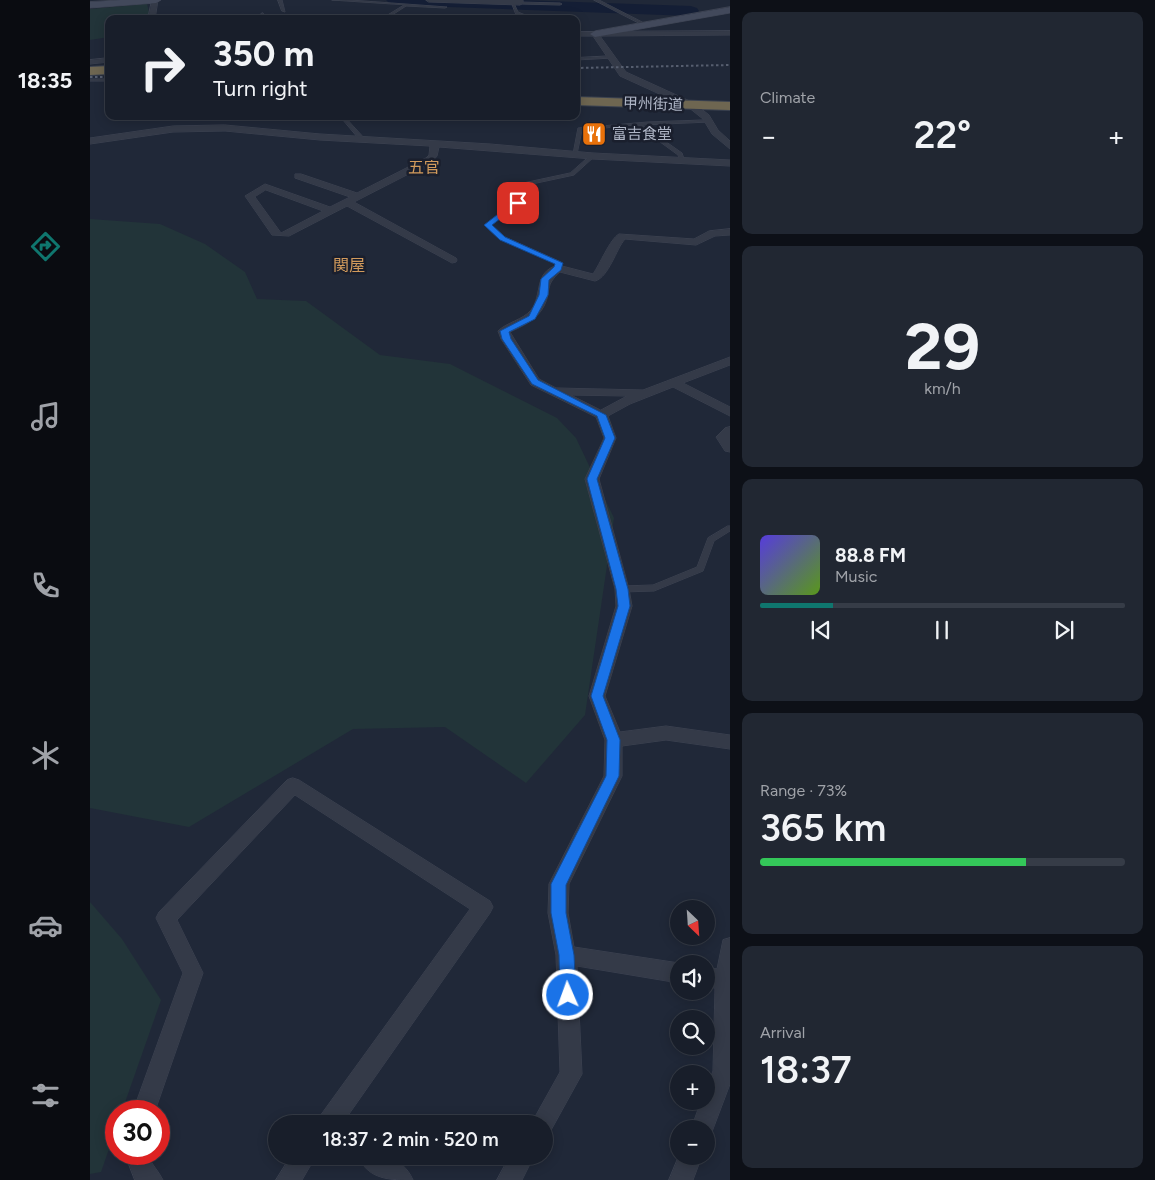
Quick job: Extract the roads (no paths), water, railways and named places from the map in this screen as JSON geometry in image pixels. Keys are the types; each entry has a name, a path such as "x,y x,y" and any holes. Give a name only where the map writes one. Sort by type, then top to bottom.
{"highway":[{"path":"90,71 105,70"},
{"name":"甲州街道","path":"580,100 730,106"}],"street":[{"path":"90,5 156,0 152,15"},
{"path":"429,0 516,3"},
{"path":"715,3 730,10"},
{"path":"595,34 730,10"},
{"path":"580,34 730,33"},
{"path":"595,34 623,74 691,105 706,117 715,132 730,146"},
{"path":"90,62 105,60"},
{"path":"90,141 149,131 225,128 363,140 594,156 730,163"},
{"path":"330,210 265,188 250,196 280,234 347,202 429,160 433,156 435,144"},
{"path":"298,176 357,196"},
{"path":"347,202 452,260"},
{"path":"547,1115 571,1074 566,955 558,913 558,884 613,776 614,740 597,696 624,606 622,589 592,479 610,438 602,415 535,382 527,373 504,331 532,318 544,295 545,279 558,268 594,278 605,265 619,238 623,236 696,242 713,233 730,232"},
{"path":"602,415 626,401 730,361"},
{"path":"674,383 730,412"},
{"path":"554,391 649,393"},
{"path":"730,431 722,437 730,448"},
{"path":"614,740 666,734 730,742"},
{"path":"148,1100 193,973 166,918 293,786 483,907 334,1115"},
{"path":"705,1120 724,1072 721,979 730,947"},
{"path":"566,955 670,972"},
{"path":"139,1165 141,1170 151,1180"},
{"path":"288,1180 299,1165"},
{"path":"381,1165 402,1180"},
{"path":"509,1180 518,1165"},
{"path":"681,1180 687,1165"}],"lane":[{"path":"280,0 284,11"},
{"path":"334,0 405,6 445,7"},
{"path":"596,0 646,25"},
{"path":"522,15 517,13 516,3 560,4"},
{"path":"390,15 405,6"},
{"path":"580,59 612,58"},
{"path":"90,80 105,80"},
{"path":"346,120 363,140"},
{"path":"575,154 580,128 708,121"},
{"path":"638,124 680,154 683,161"},
{"path":"558,268 559,263 502,238 488,225 518,203 513,190 516,186 572,174 594,156"},
{"path":"622,589 654,588 700,569 712,540 730,528"}],"waterway":[{"path":"394,0 691,11"}],"railway":[{"path":"580,68 730,65"},
{"path":"90,77 105,77"}],"place":[{"name":"富吉食堂","path":"594,134"}],"district":[{"name":"五官","path":"424,167"},
{"name":"関屋","path":"349,265"}]}
